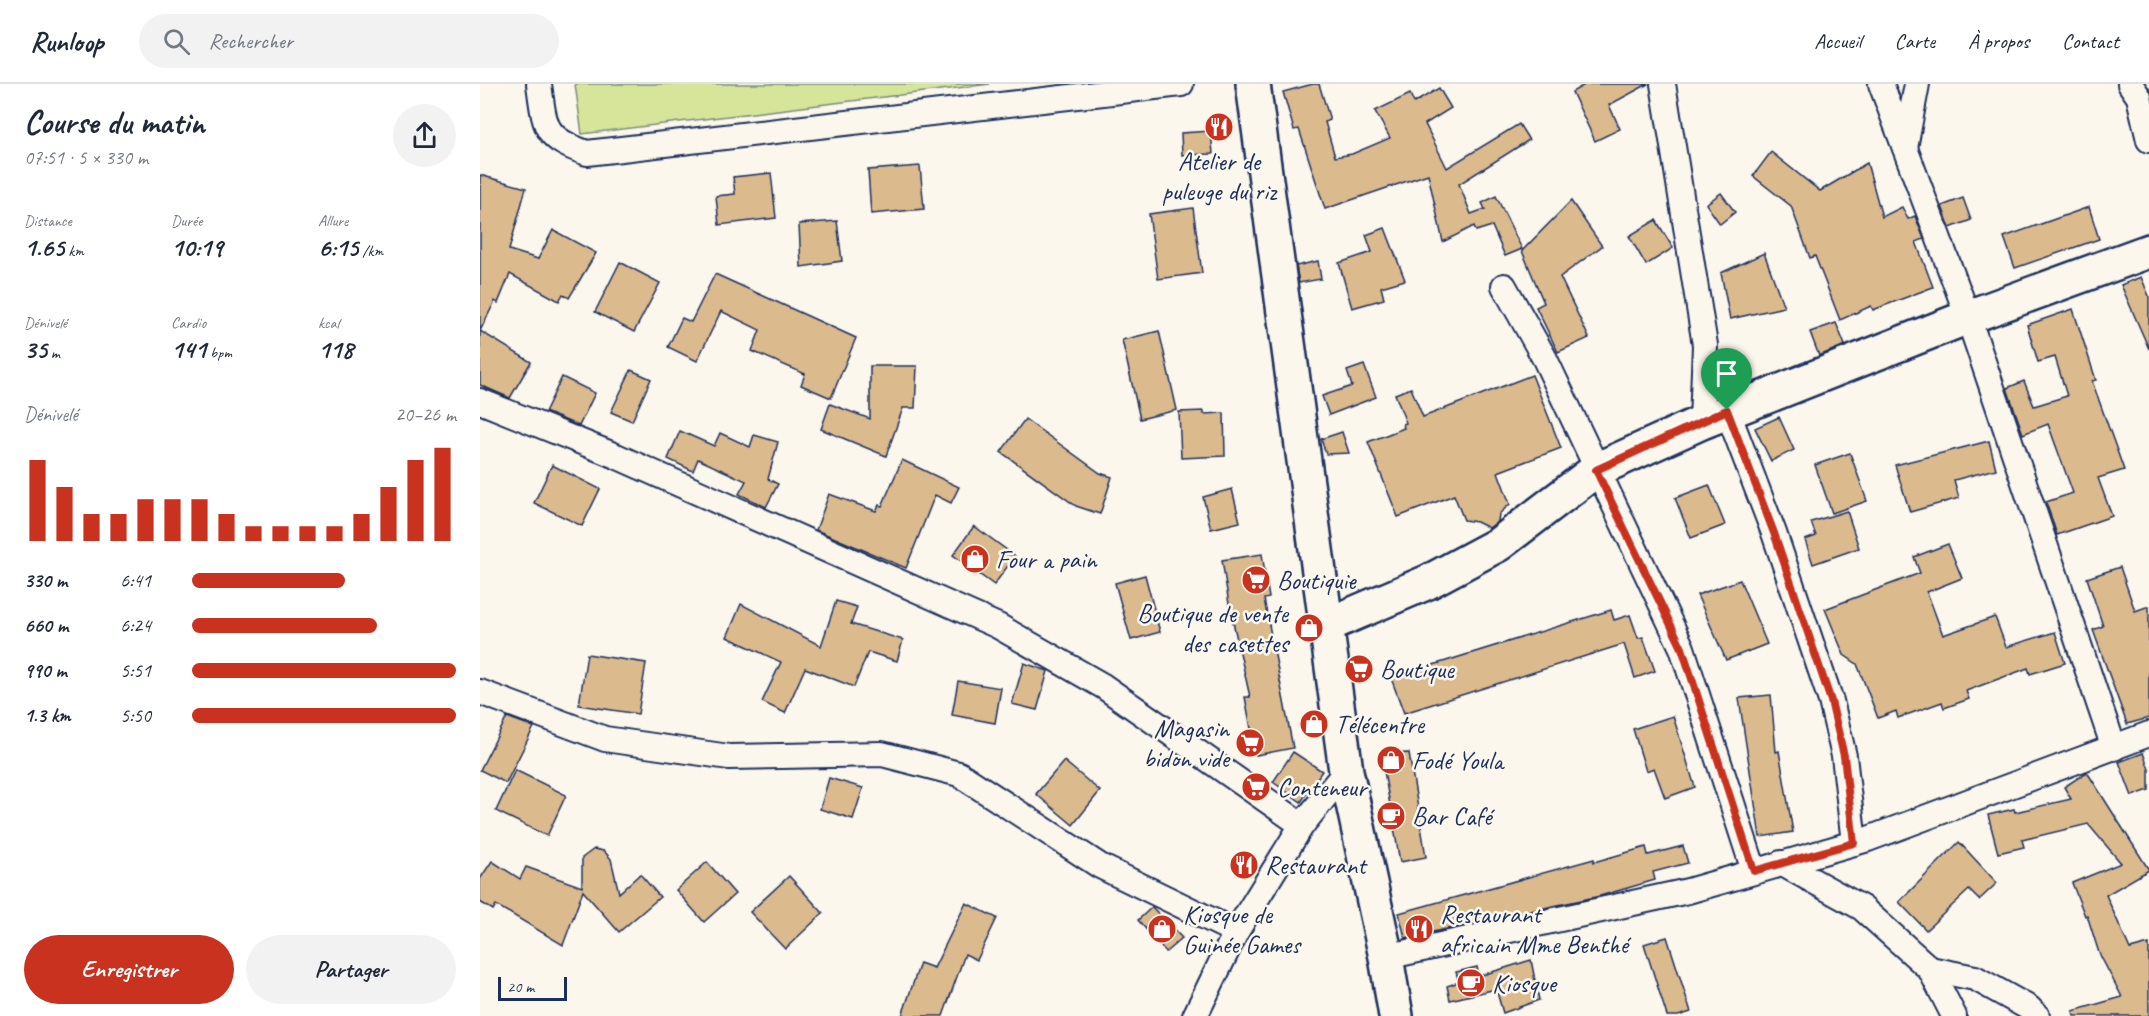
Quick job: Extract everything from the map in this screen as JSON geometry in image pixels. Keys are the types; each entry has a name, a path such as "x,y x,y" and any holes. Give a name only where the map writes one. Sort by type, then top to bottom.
{"street":[{"path":"539,84 545,126 564,145 588,153 1181,84"},
{"path":"1253,84 1324,626 1346,771 1386,957 1395,1016"},
{"path":"1663,84 1705,345 1714,416 1774,533 1831,701 1844,756 1854,843"},
{"path":"1881,84 1968,317 2114,748"},
{"path":"1905,148 1917,84"},
{"path":"2130,84 2139,97 2149,140"},
{"path":"1324,626 1428,582 1499,544 1596,470 1714,416 1968,317 2149,251"},
{"path":"1504,286 1545,359 1682,648 1754,871"},
{"path":"480,401 616,456 998,626 1103,686 1302,825"},
{"path":"480,692 605,739 729,757 882,754 960,774 1100,866 1236,932"},
{"path":"1386,957 1597,913 1688,891 1854,843 2149,734"},
{"path":"1195,1016 1236,932 1302,825 1346,771"},
{"path":"1781,863 1862,908 1930,969 1954,1016"},
{"path":"1930,969 1976,978 2029,1008 2037,1016"}],"green space":[{"path":"575,84 990,84 582,134"}],"building":[{"path":"1319,84 1330,120 1325,122 1335,157 1352,154 1390,138 1375,111 1410,94 1414,103 1439,88 1451,108 1425,124 1447,168 1519,124 1529,140 1459,184 1471,214 1485,209 1482,203 1496,196 1522,249 1505,256 1492,226 1476,231 1474,226 1443,242 1428,174 1325,209 1299,129 1294,130 1283,92"},
{"path":"1586,84 1648,84 1609,105 1620,129 1595,141 1572,92"},
{"path":"1211,131 1213,154 1182,155 1181,133"},
{"path":"1771,152 1820,191 1867,163 1882,217 1902,207 1908,219 1915,216 1924,239 1916,242 1933,287 1873,310 1871,306 1840,320 1815,256 1810,258 1791,206 1753,176"},
{"path":"920,166 924,209 871,214 868,170"},
{"path":"771,173 776,218 719,225 716,196 735,194 733,177"},
{"path":"480,175 526,188 509,250 538,259 553,230 596,253 569,298 563,294 559,301 510,274 498,303 495,301 480,331"},
{"path":"1721,193 1735,212 1720,224 1706,204"},
{"path":"1963,198 1971,220 1950,228 1942,206"},
{"path":"1571,201 1602,246 1560,277 1589,338 1558,352 1536,307 1544,303 1522,251"},
{"path":"2089,207 2099,239 2015,268 2004,237"},
{"path":"1193,208 1202,273 1158,279 1149,214"},
{"path":"1656,220 1673,248 1646,265 1629,236"},
{"path":"837,221 842,261 801,267 799,224"},
{"path":"1385,228 1405,280 1381,287 1384,299 1352,308 1339,263 1372,252 1366,235"},
{"path":"1764,253 1784,307 1730,319 1721,273"},
{"path":"1318,261 1321,279 1299,283 1296,266"},
{"path":"620,262 660,283 634,332 595,312"},
{"path":"715,274 856,338 831,398 801,385 805,374 752,351 760,330 721,311 697,361 668,347 682,318 691,322"},
{"path":"2141,277 2149,296 2149,349 2121,285"},
{"path":"2073,309 2096,380 2092,381 2124,470 2098,478 2112,516 2057,535 2046,502 2073,493 2048,424 2023,434 2007,388 2024,381 2034,406 2067,396 2055,357 2038,362 2027,325"},
{"path":"1836,323 1845,345 1819,356 1810,332"},
{"path":"480,331 531,362 510,398 480,385"},
{"path":"1159,331 1177,410 1140,419 1122,340"},
{"path":"1364,365 1376,397 1329,415 1322,396 1352,386 1347,371"},
{"path":"870,366 917,366 915,408 903,408 886,456 821,429 830,404 870,419"},
{"path":"631,370 651,379 632,421 611,412"},
{"path":"1532,375 1561,448 1498,472 1510,504 1499,514 1498,521 1489,528 1477,522 1464,520 1454,495 1398,517 1368,442 1404,428 1403,424 1406,423 1395,394 1411,388 1423,417"},
{"path":"562,377 595,393 579,426 545,412"},
{"path":"1204,411 1204,414 1224,413 1225,456 1181,458 1179,412"},
{"path":"1779,417 1794,450 1771,461 1755,428"},
{"path":"1025,419 1100,473 1112,477 1100,514 1076,506 1001,452"},
{"path":"680,431 714,446 720,433 750,447 754,435 778,442 768,479 778,484 766,507 739,494 746,481 698,459 693,471 668,459"},
{"path":"1342,432 1349,453 1326,454 1321,439"},
{"path":"1989,441 1996,469 1954,480 1959,498 1910,512 1895,465"},
{"path":"1850,453 1867,501 1832,513 1815,465"},
{"path":"902,460 959,487 951,503 935,495 906,568 816,530 829,494 876,511 879,505 882,506"},
{"path":"552,465 600,489 582,526 534,503"},
{"path":"1709,485 1725,525 1691,538 1675,498"},
{"path":"1232,489 1240,522 1211,529 1203,497"},
{"path":"1847,511 1859,548 1813,564 1805,540 1816,536 1811,522"},
{"path":"974,526 1015,556 994,585 953,555"},
{"path":"1948,544 1962,578 1927,592 1943,635 1995,617 2006,647 2055,632 2065,663 2030,674 2028,668 1966,691 1969,699 1944,708 1942,702 1898,718 1896,711 1878,718 1857,664 1844,655 1825,609 1920,573 1914,557"},
{"path":"1262,554 1269,598 1264,599 1293,748 1256,755 1245,697 1250,697 1229,604 1222,560"},
{"path":"2120,567 2135,611 2149,606 2149,718 2127,724 2093,630 2103,626 2087,578"},
{"path":"1145,575 1160,632 1131,640 1115,583"},
{"path":"1740,580 1767,644 1726,660 1697,595"},
{"path":"836,601 857,607 851,624 903,640 897,661 868,652 854,687 805,668 785,713 762,702 781,662 727,637 741,604 821,646"},
{"path":"1611,610 1614,620 1630,615 1638,638 1643,637 1655,671 1635,678 1624,644 1404,713 1391,678"},
{"path":"587,654 646,663 638,714 579,705"},
{"path":"1024,663 1048,671 1037,710 1012,704"},
{"path":"958,681 1001,688 995,723 952,715"},
{"path":"1771,695 1776,752 1779,751 1793,832 1760,837 1739,698"},
{"path":"1673,716 1695,787 1665,798 1654,768 1646,771 1633,729"},
{"path":"507,717 534,727 506,783 480,770"},
{"path":"1293,752 1322,771 1301,802 1273,782"},
{"path":"1409,753 1426,857 1400,862 1381,754"},
{"path":"2143,753 2149,769 2149,790 2132,796 2119,762"},
{"path":"1064,761 1100,791 1073,825 1036,794"},
{"path":"515,770 566,795 547,836 496,811"},
{"path":"2087,772 2149,870 2106,895 2130,949 2149,944 2149,1016 2074,1016 2073,1011 2122,997 2099,953 2087,915 2085,916 2072,883 2121,863 2088,824 2022,840 2024,847 1998,853 1988,815 2014,809 2015,812 2071,799 2064,787"},
{"path":"829,778 863,788 853,819 820,809"},
{"path":"1959,842 1997,883 1979,900 1969,890 1926,930 1899,902"},
{"path":"1683,846 1688,863 1653,872 1655,880 1600,896 1405,938 1399,913 1594,859 1594,862 1646,847 1648,855"},
{"path":"594,849 604,851 611,859 619,893 640,874 660,897 619,932 583,891 563,945 496,905 493,910 480,902 480,879 492,861 520,879 526,867 582,887 582,858"},
{"path":"707,862 735,894 704,922 676,890"},
{"path":"789,876 823,913 785,949 750,912"},
{"path":"966,903 997,918 977,960 965,954 943,1016 902,1016 920,963 934,968"},
{"path":"1152,907 1182,938 1166,952 1138,920"},
{"path":"1667,937 1691,1012 1678,1016 1667,1016 1644,944"},
{"path":"1531,960 1539,1000 1503,1013 1496,989 1450,1000 1447,986 1459,982 1456,972 1477,967 1479,976"}],"place":[{"name":"Atelier de puleuge du riz","path":"1219,127"},
{"name":"Four a pain","path":"975,559"},
{"name":"Boutiquie","path":"1256,580"},
{"name":"Boutique de vente des casettes","path":"1309,628"},
{"name":"Boutique","path":"1359,669"},
{"name":"Télécentre","path":"1314,724"},
{"name":"Magasin bidon vide","path":"1250,743"},
{"name":"Fodé Youla","path":"1391,760"},
{"name":"Conteneur","path":"1256,787"},
{"name":"Bar Café","path":"1391,816"},
{"name":"Restaurant","path":"1244,865"},
{"name":"Kiosque de Guinée Games","path":"1162,929"},
{"name":"Restaurant africain Mme Benthé","path":"1419,929"},
{"name":"Kiosque","path":"1471,983"}],"route":[{"path":"1727,410 1774,533 1831,701 1844,756 1854,843 1754,871 1682,648 1596,470 1727,410"}]}
